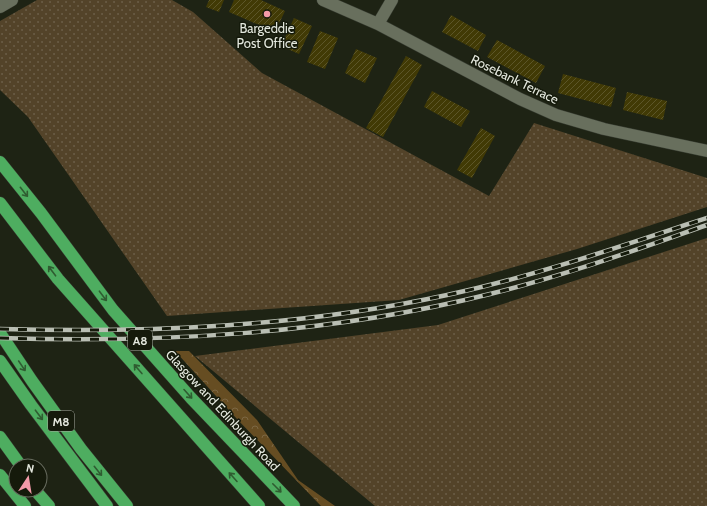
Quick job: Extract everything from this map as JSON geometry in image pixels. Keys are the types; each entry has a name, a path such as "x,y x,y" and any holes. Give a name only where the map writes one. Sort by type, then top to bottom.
{"highway":[{"name":"Glasgow and Edinburgh Road","path":"0,162 41,213 113,310 191,398 294,506"},
{"name":"A8","path":"0,203 58,278 259,506"},
{"name":"M8","path":"0,333 32,381 81,449 126,506"},
{"name":"M8","path":"0,361 107,506"},
{"path":"0,437 15,458"},
{"path":"0,451 8,460"},
{"path":"0,474 25,506"},
{"path":"42,498 50,506"}],"street":[{"path":"0,7 12,0"},
{"name":"Rosebank Terrace","path":"323,0 378,24 520,100 556,115 604,129 707,151"},
{"path":"378,24 392,0"}],"shaded area":[{"path":"37,0 172,0 193,12 262,73 489,196 534,123 707,178 707,207 577,249 399,300 167,316 28,117 0,90 0,21"},
{"path":"707,238 707,506 375,506 195,356 438,325"}],"green space":[{"path":"175,351 189,351 257,420 298,480 335,506 321,506 237,419"}],"building":[{"path":"209,0 224,0 219,12 206,7"},
{"path":"234,0 261,0 285,11 275,32 229,12"},
{"path":"451,15 486,35 478,51 442,32"},
{"path":"294,18 312,26 299,54 281,46"},
{"path":"320,31 338,38 325,69 307,62"},
{"path":"497,40 545,66 536,83 487,57"},
{"path":"356,49 377,58 365,83 345,73"},
{"path":"406,56 422,65 383,137 366,128"},
{"path":"563,74 616,88 611,107 558,93"},
{"path":"432,91 470,111 461,127 424,107"},
{"path":"627,92 667,101 663,120 623,110"},
{"path":"481,128 495,136 472,178 457,170"}],"railway":[{"path":"0,329 112,330 224,326 280,321 392,306 447,295 546,270 707,218"},
{"path":"0,338 123,339 185,337 308,327 369,318 430,308 518,287 599,262 707,225"}],"place":[{"name":"Bargeddie Post Office","path":"267,14"}]}
